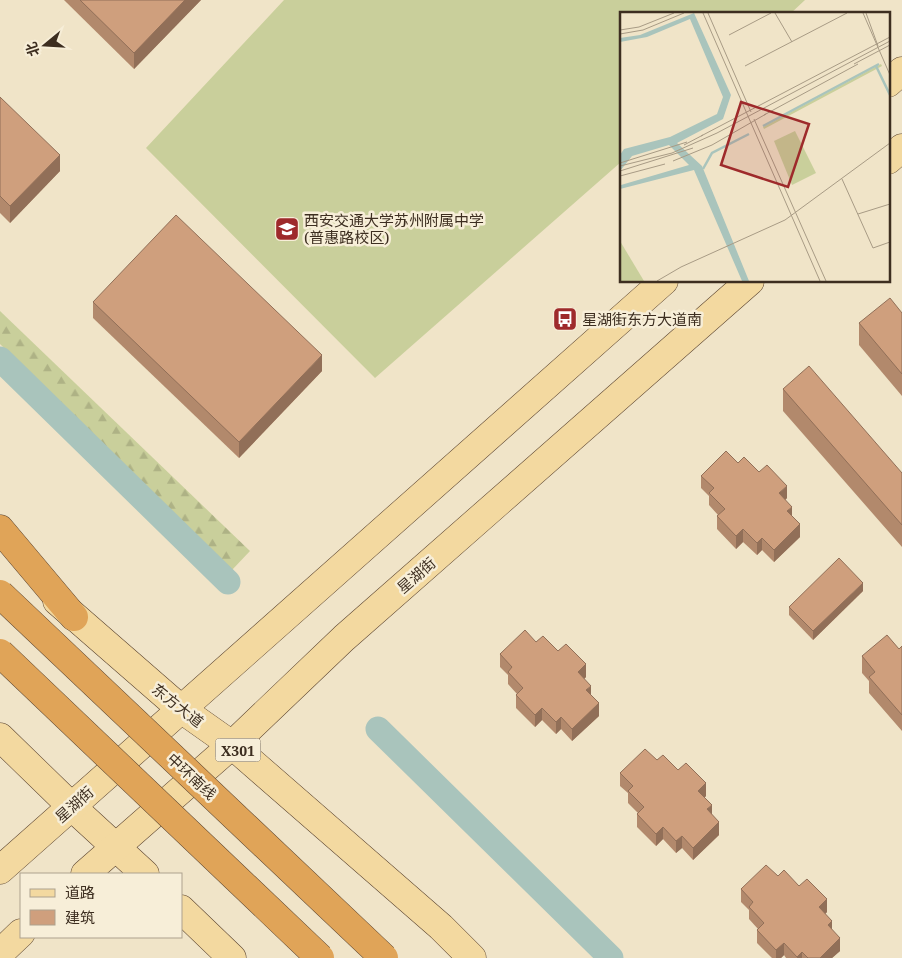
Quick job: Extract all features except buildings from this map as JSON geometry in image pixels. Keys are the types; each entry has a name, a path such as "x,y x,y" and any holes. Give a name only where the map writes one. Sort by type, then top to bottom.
{"highway":[{"path":"0,529 74,617"},
{"name":"中环南线","path":"0,594 384,958"},
{"path":"0,653 320,958"}],"main road":[{"path":"890,81 902,71"},
{"path":"890,158 902,148"},
{"name":"星湖街","path":"0,870 663,282"},
{"name":"星湖街","path":"86,873 232,745 344,638 749,282"},
{"name":"东方大道","path":"0,547 74,617 181,709 232,745 441,927 472,958"},
{"path":"0,737 144,873"},
{"path":"182,910 232,958"},
{"path":"0,953 20,935"}],"green space":[{"path":"284,0 805,0 792,12 620,12 620,163 375,378 146,148"},
{"path":"0,311 250,551 232,570 0,344"}],"waterway":[{"path":"0,359 228,582"},
{"path":"378,729 611,958"}],"place":[{"name":"西安交通大学苏州附属中学 (普惠路校区)","path":"287,229"},
{"name":"星湖街东方大道南","path":"565,319"}]}
